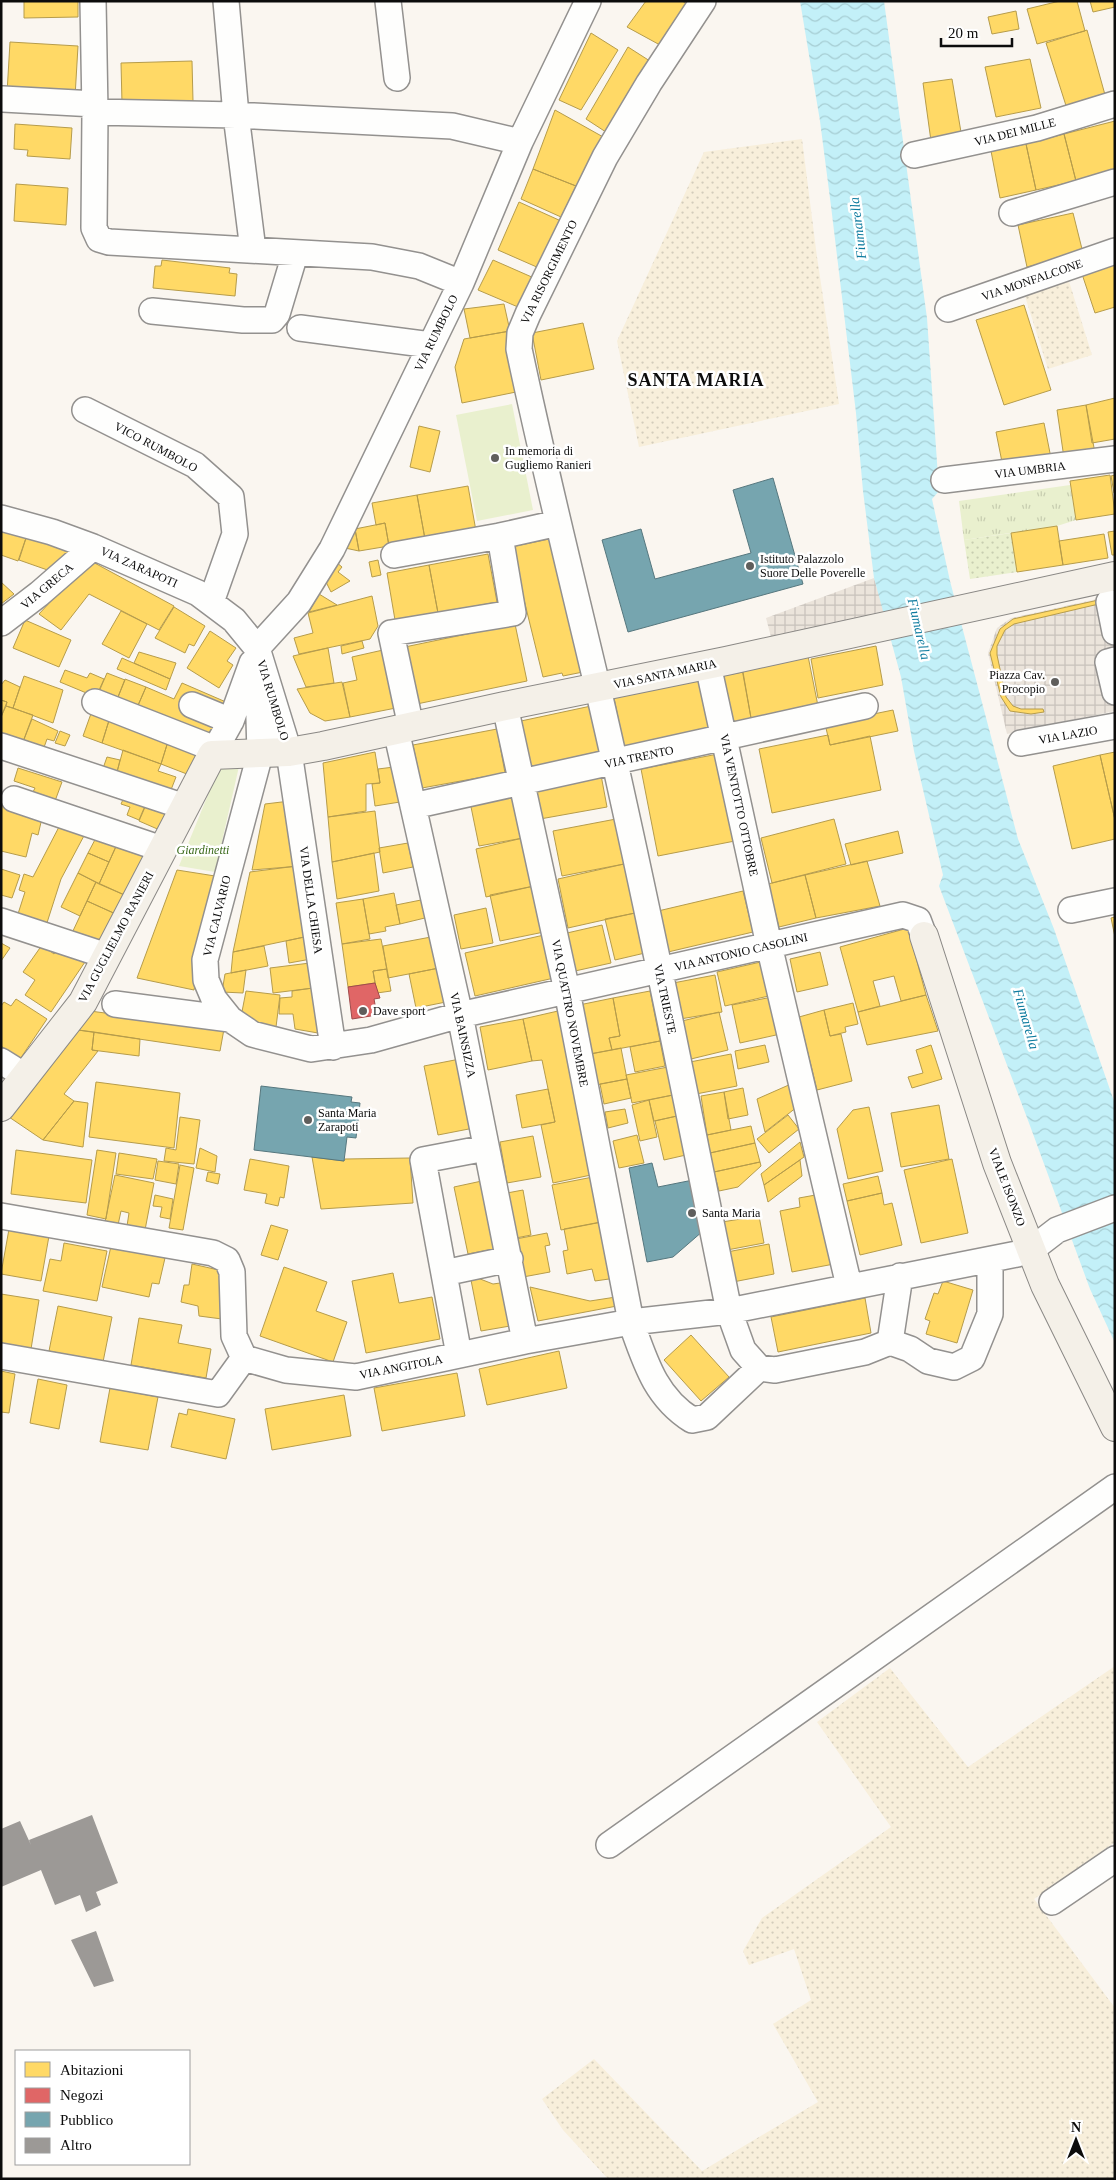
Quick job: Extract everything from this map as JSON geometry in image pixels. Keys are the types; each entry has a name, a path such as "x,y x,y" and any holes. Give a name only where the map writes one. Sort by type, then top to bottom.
{"street":[{"path":"93,1 95,108 94,228 99,239 109,242 372,257 419,266 461,282"},
{"path":"226,1 236,115 253,250"},
{"path":"388,1 397,78"},
{"name":"VIA RUMBOLO","path":"214,752 231,721 257,648 299,602 332,549 461,282 520,142 588,1"},
{"name":"VIA RISORGIMENTO","path":"598,688 558,523 519,349 520,333 605,157 703,1"},
{"path":"3,99 95,108 452,126 520,142"},
{"name":"VIA DEI MILLE","path":"914,155 1037,128 1115,104"},
{"path":"1012,213 1115,182"},
{"name":"VIA MONFALCONE","path":"948,309 1115,251"},
{"path":"152,310 243,320 272,320 277,314 295,254"},
{"path":"300,328 431,345"},
{"name":"VICO RUMBOLO","path":"85,410 195,466 231,497 235,534 212,602"},
{"name":"VIA UMBRIA","path":"944,480 1115,459"},
{"name":"VIA ZARAPOTI","path":"1,518 52,532 93,547 198,593 241,626 257,648"},
{"path":"394,555 500,536 558,523"},
{"name":"VIA BAINSIZZA","path":"500,536 513,613 392,633 413,806 460,1016 525,1341"},
{"name":"VIA GRECA","path":"1,623 39,594 93,547"},
{"name":"VIA SANTA MARIA","path":"214,752 260,754 289,752 708,665 1115,576"},
{"path":"1109,602 1115,632"},
{"name":"VIA RUMBOLO","path":"257,648 289,752"},
{"name":"VIA RUMBOLO","path":"257,648 260,754"},
{"path":"1115,660 1108,662 1115,692"},
{"name":"VIA VENTOTTO OTTOBRE","path":"708,665 769,945 849,1286"},
{"name":"VIA TRIESTE","path":"598,688 660,970 729,1311 742,1350 759,1368"},
{"path":"95,702 214,752"},
{"path":"192,705 231,721"},
{"name":"VIA QUATTRO NOVEMBRE","path":"505,706 566,991 631,1322 648,1370 677,1410 692,1420 707,1417 759,1368"},
{"name":"VIA TRENTO","path":"413,806 865,706"},
{"name":"VIA LAZIO","path":"1021,743 1115,726"},
{"path":"1,746 185,806"},
{"name":"VIA GUGLIELMO RANIERI","path":"1,1108 25,1076 100,999 107,956 214,752"},
{"name":"VIA DELLA CHIESA","path":"289,752 333,1047"},
{"name":"VIA CALVARIO","path":"252,1034 230,1019 214,998 206,980 205,960 260,754"},
{"path":"14,799 162,850"},
{"path":"1071,910 1115,901"},
{"name":"VIA ANTONIO CASOLINI","path":"252,1034 311,1049 333,1047 371,1040 460,1016 566,991 903,915 918,920 924,936"},
{"path":"1,922 107,956"},
{"name":"VIALE ISONZO","path":"924,936 997,1163 1045,1285 1115,1427"},
{"path":"100,999 230,1019"},
{"path":"1,1061 25,1076"},
{"path":"459,1354 423,1160 486,1148"},
{"path":"1031,1250 1057,1230 1115,1208"},
{"path":"1,1216 213,1253 227,1260 232,1272 234,1336 244,1358 218,1394 1,1356"},
{"name":"VIA ANGITOLA","path":"244,1358 286,1370 356,1377 525,1341 631,1322 729,1311 900,1276 990,1260 1031,1250"},
{"path":"444,1273 510,1259"},
{"path":"759,1368 775,1370 865,1352 890,1342 910,1349 928,1361 954,1367 972,1358 990,1314 990,1260"},
{"path":"890,1342 900,1276"},
{"path":"609,1845 1115,1487"},
{"path":"1052,1902 1115,1858"}],"shaded area":[{"path":"802,139 839,404 639,447 617,341 704,152"},
{"path":"1067,275 1092,355 1048,369 1023,290"},
{"path":"874,578 885,614 771,637 766,618"},
{"name":"Piazza Cav. Procopio","path":"1115,595 1115,711 1007,734 988,653 997,628 1011,618"},
{"path":"1115,1666 1115,1842 1034,1899 1115,2008 1115,2179 608,2179 563,2130 542,2099 594,2059 702,2171 818,2102 773,2024 811,2000 794,1949 749,1965 743,1951 762,1918 891,1827 817,1722 890,1668 968,1767"}],"green space":[{"path":"512,404 533,510 477,521 456,415"},
{"path":"1070,485 1076,520 1057,526 964,540 959,501"},
{"path":"1011,533 1017,572 970,579 964,540"},
{"name":"Giardinetti","path":"223,758 240,762 215,872 179,866"}],"water":[{"name":"Fiumarella","path":"800,1 884,1 927,318 939,491 932,499 950,581 1018,839 1054,929 1115,1104 1115,1343 1090,1289 939,886 943,875 914,751 901,677 874,578 831,206 820,121"}],"building: Abitazioni":[{"path":"24,1 78,1 78,17 24,18"},
{"path":"646,1 682,1 689,5 660,45 627,27"},
{"path":"1060,1 1077,1 1085,31 1037,44 1027,9"},
{"path":"1090,1 1114,1 1115,7 1093,12"},
{"path":"1016,11 1019,29 992,34 988,17"},
{"path":"1087,30 1107,102 1069,115 1046,43"},
{"path":"591,33 618,50 581,110 559,100"},
{"path":"10,42 78,46 75,97 7,93"},
{"path":"628,47 653,63 609,134 586,119"},
{"path":"1030,59 1041,108 996,117 985,67"},
{"path":"192,61 193,101 122,103 121,63"},
{"path":"952,79 962,138 931,141 923,83"},
{"path":"555,110 605,138 576,186 533,169"},
{"path":"1115,121 1115,170 1076,181 1064,134"},
{"path":"15,124 72,128 70,159 27,156 28,150 14,149"},
{"path":"1064,134 1076,181 1036,190 1026,144"},
{"path":"1026,144 1036,190 1000,198 991,151"},
{"path":"533,169 576,186 561,217 521,199"},
{"path":"16,184 68,188 66,225 14,221"},
{"path":"519,202 561,221 539,268 498,250"},
{"path":"1073,213 1083,253 1027,267 1018,225"},
{"path":"162,260 230,268 229,273 237,274 235,296 153,288 155,266 161,266"},
{"path":"493,260 534,278 518,307 478,290"},
{"path":"1115,260 1115,307 1095,313 1081,271"},
{"path":"504,304 510,331 470,338 464,309"},
{"path":"1024,305 1051,390 1004,405 976,320"},
{"path":"583,323 594,369 541,380 532,333"},
{"path":"510,331 521,391 462,403 455,367 464,339"},
{"path":"1115,398 1115,439 1092,443 1086,405"},
{"path":"1086,405 1095,453 1064,458 1057,410"},
{"path":"1044,423 1051,458 1003,467 996,432"},
{"path":"419,426 440,431 430,472 410,467"},
{"path":"1110,475 1115,514 1076,520 1070,481"},
{"path":"1115,475 1115,493 1114,493 1111,476"},
{"path":"468,486 476,531 425,539 417,495"},
{"path":"417,495 425,539 389,546 385,523 376,525 372,503"},
{"path":"385,523 389,546 359,551 355,529"},
{"path":"1057,526 1063,565 1017,572 1011,533"},
{"path":"1,528 27,535 18,561 1,555"},
{"path":"355,529 359,551 345,548"},
{"path":"1115,531 1115,555 1112,555 1108,532"},
{"path":"1104,534 1108,558 1063,565 1059,541"},
{"path":"27,535 74,551 56,573 19,560"},
{"path":"554,538 583,672 563,676 562,673 543,677 511,547"},
{"path":"488,554 497,602 438,613 429,565"},
{"path":"89,560 174,606 159,630 89,594 61,630 39,614"},
{"path":"378,560 381,575 372,577 369,562"},
{"path":"336,562 342,567 338,572 350,581 331,592 325,580"},
{"path":"429,565 438,613 395,620 387,573"},
{"path":"1,582 14,594 1,604"},
{"path":"319,594 337,605 309,612"},
{"path":"372,596 378,626 370,639 299,654 294,638 313,633 308,613"},
{"path":"1103,599 1103,603 1014,624 1005,630 997,646 997,655 1006,697 1013,706 1021,709 1043,709 1044,712 1031,714 1010,711 1001,697 990,653 1000,629 1013,619"},
{"path":"174,607 205,626 194,646 189,644 185,653 155,638"},
{"path":"121,611 147,624 129,658 102,644"},
{"path":"25,620 71,640 59,667 13,648"},
{"path":"515,624 527,681 412,705 400,648"},
{"path":"210,631 236,648 227,661 233,665 219,688 187,668"},
{"path":"362,641 364,648 342,654 341,646"},
{"path":"876,646 883,685 818,698 811,659"},
{"path":"328,648 334,683 306,687 293,656"},
{"path":"383,650 396,708 350,717 343,683 357,680 352,657"},
{"path":"139,652 176,663 170,679 134,663"},
{"path":"808,656 818,706 751,718 742,669"},
{"path":"122,658 170,679 166,690 117,669"},
{"path":"65,670 87,678 90,673 104,679 96,697 60,682"},
{"path":"743,672 751,718 730,723 721,676"},
{"path":"107,673 125,680 116,702 98,694"},
{"path":"24,676 63,690 53,723 13,708"},
{"path":"125,679 146,687 136,710 116,702"},
{"path":"702,679 712,728 624,747 614,698"},
{"path":"5,680 20,687 13,708 6,706 7,702 1,700 1,685"},
{"path":"342,682 350,717 325,721 310,713 297,689"},
{"path":"182,683 226,702 209,741 136,710 146,687 174,699"},
{"path":"1,700 7,702 1,717"},
{"path":"6,706 33,715 21,747 1,739 1,717"},
{"path":"591,706 601,751 531,767 521,721"},
{"path":"93,708 111,714 102,743 83,736"},
{"path":"893,710 898,731 830,745 825,724"},
{"path":"111,714 170,735 161,764 102,743"},
{"path":"32,719 58,731 54,741 47,739 42,753 21,747"},
{"path":"497,729 505,773 422,788 413,745"},
{"path":"60,731 70,735 65,746 55,743"},
{"path":"170,735 204,749 192,776 161,764"},
{"path":"828,735 830,745 870,736 881,790 772,813 759,749"},
{"path":"123,750 161,764 158,771 176,777 169,795 117,772"},
{"path":"375,752 380,783 366,784 366,811 328,817 323,763"},
{"path":"1115,752 1115,820 1100,755"},
{"path":"723,753 740,840 658,856 641,769"},
{"path":"1100,755 1115,820 1115,839 1072,849 1053,766"},
{"path":"107,757 120,760 117,772 101,774"},
{"path":"394,767 400,802 375,806 372,784 380,783 378,769"},
{"path":"18,768 62,782 55,801 32,794 35,788 14,781"},
{"path":"601,775 607,807 540,819 534,787"},
{"path":"126,793 147,801 139,820 127,815 130,807 121,804"},
{"path":"515,793 523,838 479,846 470,802"},
{"path":"149,798 172,808 162,831 139,821"},
{"path":"290,801 300,866 252,870 265,804"},
{"path":"1,803 43,814 38,835 32,833 26,857 1,851"},
{"path":"375,811 380,852 332,862 328,817"},
{"path":"616,819 624,864 562,876 553,831"},
{"path":"834,819 846,864 772,883 761,838"},
{"path":"61,823 86,832 61,879 45,929 17,917 25,892 19,890 24,874 33,877"},
{"path":"898,831 903,853 851,865 845,844"},
{"path":"98,834 118,842 109,862 88,853"},
{"path":"523,838 534,886 486,897 476,849"},
{"path":"118,842 146,853 129,897 99,884"},
{"path":"408,843 413,867 383,873 379,848"},
{"path":"88,853 109,862 99,884 78,873"},
{"path":"374,853 379,891 337,899 332,862"},
{"path":"867,861 880,906 816,918 805,875"},
{"path":"624,864 635,913 568,928 558,879"},
{"path":"297,866 309,936 233,952 250,872"},
{"path":"1,869 20,875 12,898 1,895"},
{"path":"177,870 215,876 194,990 137,978"},
{"path":"78,873 96,882 80,916 61,907"},
{"path":"805,875 816,918 779,927 768,884"},
{"path":"96,882 129,897 118,915 87,901"},
{"path":"534,886 544,932 500,941 490,895"},
{"path":"743,891 753,932 668,952 658,911"},
{"path":"394,893 400,924 385,927 386,931 369,934 363,899"},
{"path":"363,899 370,939 342,944 336,903"},
{"path":"426,899 429,917 400,924 396,905"},
{"path":"87,901 118,915 104,947 72,933"},
{"path":"486,908 493,943 461,949 454,915"},
{"path":"635,913 645,953 615,960 605,919"},
{"path":"1115,917 1115,937 1111,918"},
{"path":"602,925 611,963 575,971 567,933"},
{"path":"908,928 926,995 901,1001 894,976 873,981 880,1006 858,1012 840,947"},
{"path":"544,935 554,978 475,996 465,953"},
{"path":"309,936 311,959 289,963 286,941"},
{"path":"431,937 439,968 388,978 383,946"},
{"path":"381,939 387,969 373,971 375,983 348,987 342,944"},
{"path":"62,942 87,959 51,1012 25,995 35,980 23,972 42,945 54,954"},
{"path":"1,943 10,948 1,961"},
{"path":"264,946 268,966 231,973 233,952"},
{"path":"820,952 828,985 797,992 790,959"},
{"path":"765,961 773,995 725,1006 717,972"},
{"path":"310,963 313,988 273,993 270,968"},
{"path":"444,967 451,1001 416,1008 409,974"},
{"path":"387,969 391,991 377,993 373,971"},
{"path":"246,970 243,993 222,992 225,974"},
{"path":"715,975 722,1012 680,1019 673,983"},
{"path":"313,988 318,1033 295,1029 293,1014 279,1014 280,998 292,997 292,991"},
{"path":"246,991 280,995 276,1027 240,1022"},
{"path":"650,991 660,1041 612,1050 609,1038 620,1036 613,998"},
{"path":"926,995 938,1031 867,1045 858,1012"},
{"path":"777,996 785,1033 740,1043 732,1005"},
{"path":"613,998 620,1036 609,1038 612,1050 590,1054 579,1005"},
{"path":"16,999 47,1019 20,1059 1,1046 1,1006 4,1002 11,1006"},
{"path":"853,1003 858,1024 845,1027 846,1032 830,1036 824,1010"},
{"path":"824,1010 830,1036 841,1034 852,1081 817,1090 799,1017"},
{"path":"90,1011 224,1029 220,1051 78,1030"},
{"path":"558,1011 591,1175 553,1183 541,1125 555,1122 542,1060 532,1061 523,1019"},
{"path":"719,1012 728,1050 691,1059 682,1021"},
{"path":"523,1019 532,1061 488,1070 480,1027"},
{"path":"78,1030 94,1032 92,1050 98,1051 64,1094 74,1101 43,1140 9,1117"},
{"path":"94,1032 140,1039 139,1056 92,1050"},
{"path":"660,1041 665,1066 635,1072 630,1047"},
{"path":"765,1045 769,1062 738,1069 735,1051"},
{"path":"931,1045 942,1079 912,1088 908,1077 923,1073 916,1050"},
{"path":"621,1048 627,1079 596,1085 590,1054"},
{"path":"731,1054 737,1086 696,1094 690,1062"},
{"path":"465,1058 479,1127 438,1135 424,1066"},
{"path":"668,1067 673,1095 632,1103 626,1075"},
{"path":"627,1079 631,1098 604,1104 600,1084"},
{"path":"96,1082 180,1093 174,1148 89,1137"},
{"path":"791,1084 797,1107 765,1132 757,1099"},
{"path":"743,1088 748,1115 728,1119 724,1092"},
{"path":"548,1089 555,1122 522,1128 516,1095"},
{"path":"724,1092 731,1130 707,1135 701,1096"},
{"path":"673,1095 677,1116 654,1121 649,1100"},
{"path":"649,1100 657,1137 640,1141 632,1105"},
{"path":"74,1101 88,1103 83,1147 43,1140"},
{"path":"939,1105 949,1159 901,1167 891,1113"},
{"path":"869,1107 883,1171 848,1179 837,1129 853,1110"},
{"path":"625,1109 628,1123 608,1128 605,1112"},
{"path":"788,1115 799,1129 769,1153 757,1139"},
{"path":"677,1116 686,1155 664,1160 655,1121"},
{"path":"180,1117 200,1120 194,1164 164,1161 166,1148 176,1150"},
{"path":"751,1126 755,1143 710,1153 707,1135"},
{"path":"637,1135 644,1163 619,1168 613,1141"},
{"path":"533,1136 541,1177 507,1183 500,1142"},
{"path":"800,1142 804,1157 764,1185 761,1174"},
{"path":"755,1143 760,1162 714,1172 710,1153"},
{"path":"200,1148 217,1156 215,1172 196,1168"},
{"path":"16,1150 92,1160 86,1203 11,1194"},
{"path":"97,1150 116,1153 106,1219 87,1215"},
{"path":"119,1153 157,1159 153,1179 116,1174"},
{"path":"312,1157 344,1161 345,1159 410,1158 413,1203 321,1209"},
{"path":"250,1159 289,1166 284,1198 280,1197 278,1206 265,1203 267,1194 244,1190"},
{"path":"952,1159 968,1233 921,1243 904,1170"},
{"path":"800,1160 802,1176 768,1202 764,1185"},
{"path":"158,1161 179,1164 176,1184 155,1180"},
{"path":"760,1162 761,1166 738,1187 719,1191 714,1172"},
{"path":"180,1165 194,1168 183,1230 169,1228"},
{"path":"208,1172 220,1174 218,1184 206,1181"},
{"path":"115,1175 154,1183 145,1230 127,1226 129,1213 121,1211 118,1225 105,1222"},
{"path":"598,1176 607,1221 561,1230 552,1185"},
{"path":"878,1176 882,1193 847,1201 843,1184"},
{"path":"491,1179 504,1247 468,1254 454,1187"},
{"path":"523,1190 531,1235 516,1238 507,1193"},
{"path":"882,1193 884,1205 892,1203 902,1245 860,1255 847,1201"},
{"path":"821,1194 834,1264 792,1272 780,1211 800,1207 799,1198"},
{"path":"155,1195 173,1199 170,1219 160,1217 162,1207 153,1206"},
{"path":"759,1216 764,1243 727,1250 722,1222"},
{"path":"606,1221 616,1278 595,1281 592,1269 567,1274 563,1251 568,1250 564,1229"},
{"path":"271,1225 288,1230 278,1260 261,1255"},
{"path":"9,1229 49,1236 41,1281 1,1274"},
{"path":"547,1233 550,1245 545,1246 550,1272 523,1277 516,1239"},
{"path":"64,1243 107,1251 97,1301 43,1291 50,1259 61,1261"},
{"path":"769,1244 774,1274 733,1282 727,1252"},
{"path":"111,1246 165,1258 159,1284 152,1283 149,1297 102,1287"},
{"path":"192,1264 223,1271 220,1290 222,1319 199,1316 198,1306 181,1302 184,1285 189,1285"},
{"path":"284,1267 327,1282 316,1311 347,1322 333,1362 260,1336"},
{"path":"393,1273 399,1303 432,1297 440,1339 366,1353 352,1281"},
{"path":"470,1275 493,1284 507,1282 516,1325 481,1331"},
{"path":"943,1281 973,1290 957,1343 926,1334 930,1321 925,1319 934,1293 938,1294"},
{"path":"530,1287 590,1301 616,1297 617,1306 538,1321"},
{"path":"1,1294 39,1300 31,1349 1,1343"},
{"path":"865,1298 871,1333 778,1352 771,1317"},
{"path":"58,1306 112,1317 103,1362 49,1351"},
{"path":"139,1318 182,1325 178,1343 211,1349 206,1378 131,1365"},
{"path":"691,1335 729,1377 701,1401 664,1360"},
{"path":"559,1351 567,1388 487,1405 479,1369"},
{"path":"1,1371 15,1374 9,1413 1,1412"},
{"path":"457,1373 465,1416 382,1431 374,1388"},
{"path":"38,1379 67,1385 59,1429 30,1423"},
{"path":"110,1388 158,1397 148,1450 100,1442"},
{"path":"344,1395 351,1436 272,1450 265,1409"},
{"path":"188,1409 235,1419 226,1459 171,1447 179,1413 187,1415"}],"building: Negozi":[{"path":"375,983 380,998 374,999 377,1015 352,1019 348,987"}],"building: Pubblico":[{"name":"Istituto Palazzolo Suore Delle Poverelle","path":"773,478 803,584 628,632 602,540 641,529 655,579 751,553 733,490"},
{"name":"Santa Maria Zarapoti","path":"261,1086 352,1097 351,1102 360,1103 356,1138 347,1137 344,1161 254,1150"},
{"path":"652,1163 658,1187 693,1180 703,1231 673,1257 647,1262 629,1168"}],"building: Altro":[{"path":"92,1815 118,1883 96,1892 101,1905 86,1912 80,1895 55,1905 41,1870 1,1887 1,1829 20,1821 31,1845 29,1840"},
{"path":"96,1931 114,1981 94,1987 71,1940"}],"place":[{"name":"In memoria di Gugliemo Ranieri","path":"495,458"},
{"name":"Istituto Palazzolo Suore Delle Poverelle","path":"750,566"},
{"name":"Piazza Cav. Procopio","path":"1055,682"},
{"name":"Dave sport","path":"363,1011"},
{"name":"Santa Maria Zarapoti","path":"308,1120"},
{"name":"Santa Maria","path":"692,1213"}],"district":[{"name":"SANTA MARIA","path":"696,380"}]}
